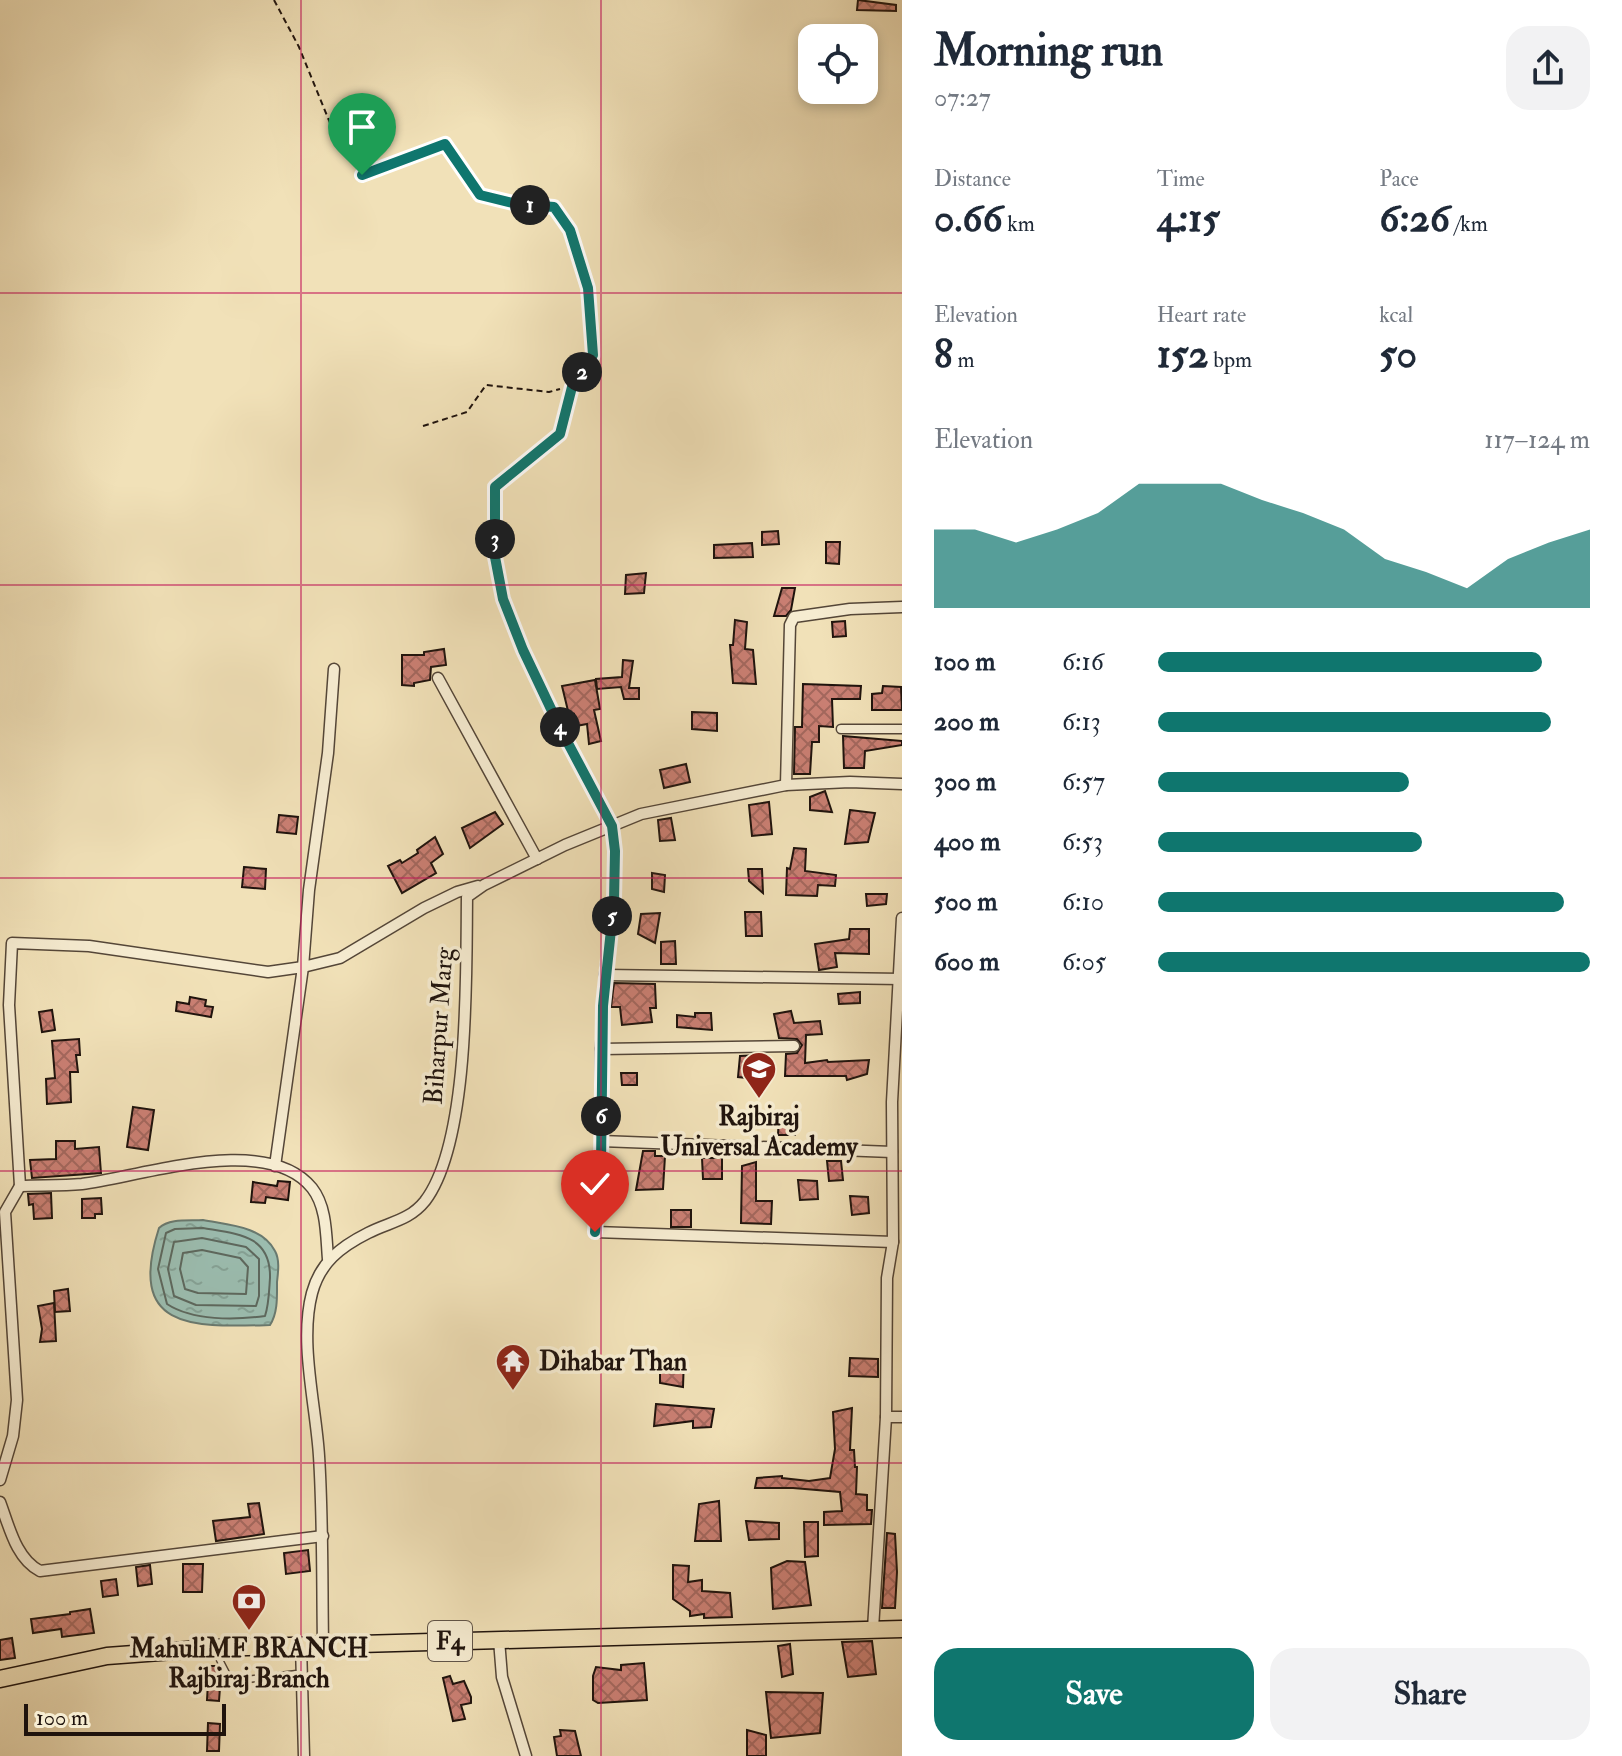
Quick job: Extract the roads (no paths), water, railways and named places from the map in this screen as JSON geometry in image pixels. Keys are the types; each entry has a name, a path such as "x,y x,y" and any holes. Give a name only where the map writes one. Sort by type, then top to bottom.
{"main road":[{"name":"F4","path":"0,1679 107,1656 214,1648 902,1629"}],"street":[{"path":"572,387 560,434 495,487 495,557 503,599 523,650 612,826 614,901 605,975 601,1141 595,1232 893,1242"},
{"path":"786,785 790,625 794,617 850,609 902,607"},
{"path":"275,1166 303,967 309,890 328,753 334,669"},
{"path":"438,678 537,859"},
{"path":"841,729 902,729"},
{"path":"0,1480 13,1436 17,1400 3,1213 20,1186 9,1005 12,943 89,946 268,972 303,967 340,958 457,892 484,885 641,814 786,785 850,782 902,784"},
{"name":"Biharpur Marg","path":"328,1259 368,1232 411,1215 426,1199 437,1178 459,1097 467,897 484,885"},
{"path":"873,1629 886,1417 887,1278 898,1213 892,1152 902,918"},
{"path":"605,975 900,979"},
{"path":"601,1049 794,1046"},
{"path":"601,1141 892,1152"},
{"path":"20,1186 82,1184 189,1162 239,1161 275,1166 296,1174 313,1189 324,1217 328,1259 312,1293 307,1340 319,1453 323,1645"},
{"path":"886,1417 902,1417"},
{"path":"0,1502 23,1556 29,1566 40,1571 323,1536"},
{"path":"499,1640 502,1677 526,1756"},
{"path":"301,1645 304,1756"}],"lane":[{"path":"214,1648 229,1678 234,1681 302,1673"}],"water":[{"path":"203,1220 253,1232 262,1236 275,1251 278,1262 277,1299 270,1325 192,1322 173,1316 159,1304 152,1287 151,1262 159,1228 174,1221"}],"place":[{"name":"Rajbiraj Universal Academy","path":"759,1100"},
{"name":"Dihabar Than","path":"513,1392"},
{"name":"MahuliMF BRANCH Rajbiraj Branch","path":"249,1632"}]}
